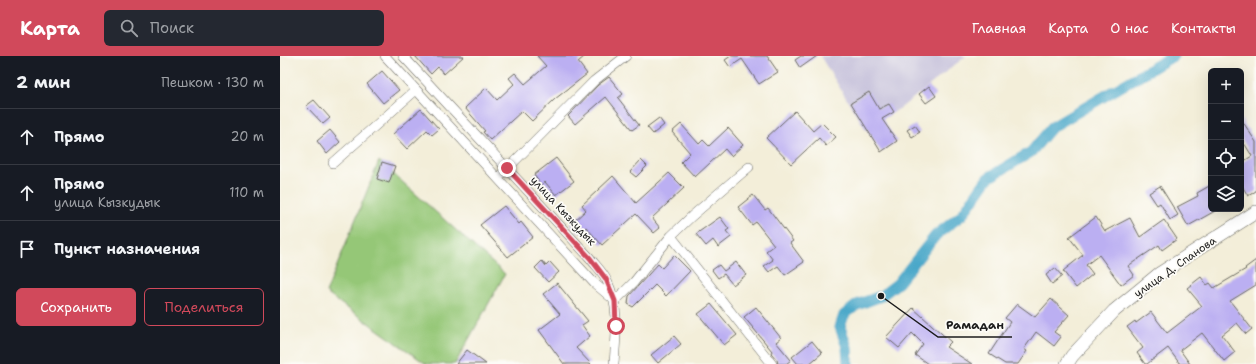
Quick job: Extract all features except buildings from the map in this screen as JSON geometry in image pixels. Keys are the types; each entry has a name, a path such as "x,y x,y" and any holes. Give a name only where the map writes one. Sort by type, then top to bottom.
{"main road":[{"name":"улица Д. Спанова","path":"1066,364 1114,311 1159,274 1256,212"}],"street":[{"name":"улица Кызкудык","path":"403,56 590,258 606,279 615,301 616,326 614,364"},
{"path":"498,179 507,168 594,82 626,56"},
{"path":"388,57 416,90 498,179 594,282 615,301 634,282 671,236 749,167"},
{"path":"333,163 416,90"},
{"path":"671,236 772,364"}],"shaded area":[{"path":"820,56 966,56 902,107 866,130"}],"green space":[{"path":"379,161 505,274 455,364 426,364 326,293"}],"waterway":[{"path":"848,364 847,347 840,327 844,315 857,305 881,296 898,283 936,235 962,215 988,178 1031,152 1052,127 1173,56"}],"place":[{"name":"Рамадан","path":"881,296"}],"route":[{"path":"507,168 590,258 606,279 615,301 616,326"}]}
